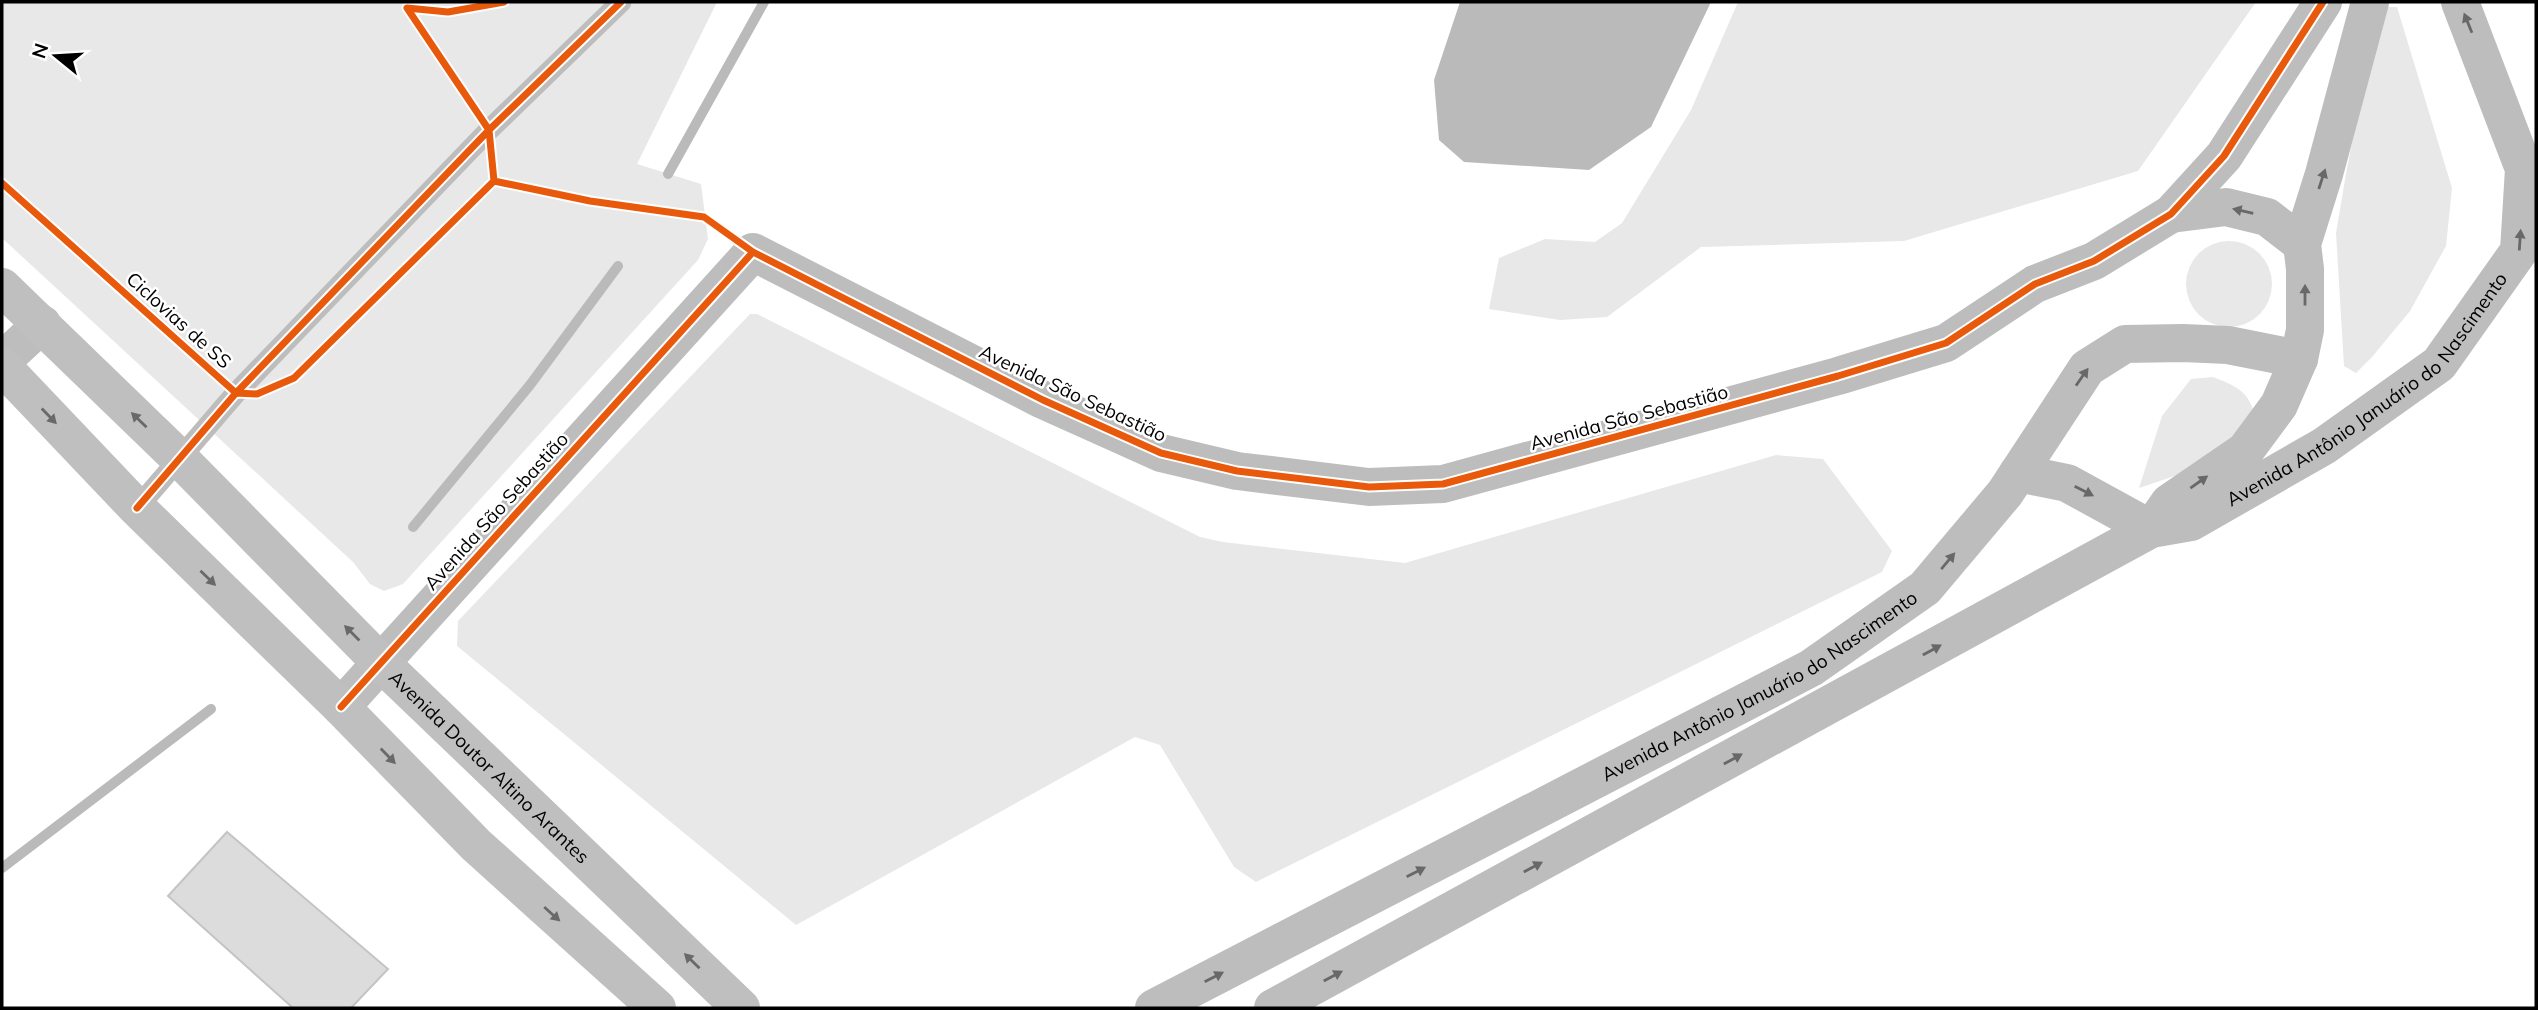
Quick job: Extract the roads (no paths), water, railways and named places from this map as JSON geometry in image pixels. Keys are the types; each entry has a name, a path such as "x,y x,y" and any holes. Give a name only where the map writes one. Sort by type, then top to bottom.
{"main road":[{"name":"Avenida Doutor Altino Arantes","path":"2,287 179,458 380,662 741,1008"},
{"path":"2,364 137,508 341,707 476,845 657,1008"}],"street":[{"path":"2171,215 2224,156 2323,2"},
{"name":"Avenida Antônio Januário do Nascimento","path":"2151,529 2169,503 2245,451 2279,405 2299,359 2305,330 2305,269 2302,244 2324,174 2370,2"},
{"name":"Avenida Antônio Januário do Nascimento","path":"1273,1008 2151,529 2191,522 2312,453 2439,364 2519,251 2524,169 2460,2"},
{"path":"2171,215 2226,207 2267,217 2302,244"},
{"name":"Avenida São Sebastião","path":"341,707 753,252 1043,400 1161,453 1237,471 1369,487 1443,484 1838,376 1946,343 2035,284 2094,261 2171,215"},
{"path":"2,364 42,324"},
{"name":"Avenida Antônio Januário do Nascimento","path":"1154,1008 1811,668 1925,588 2005,493 2087,368 2125,344 2183,342 2228,345 2299,359"},
{"path":"2018,472 2067,483 2151,529"}],"lane":[{"path":"137,508 236,393 480,139 621,2"}],"waterway":[{"path":"668,174 764,2"},
{"path":"413,527 530,385 618,266"},
{"path":"2,868 211,709"}]}
